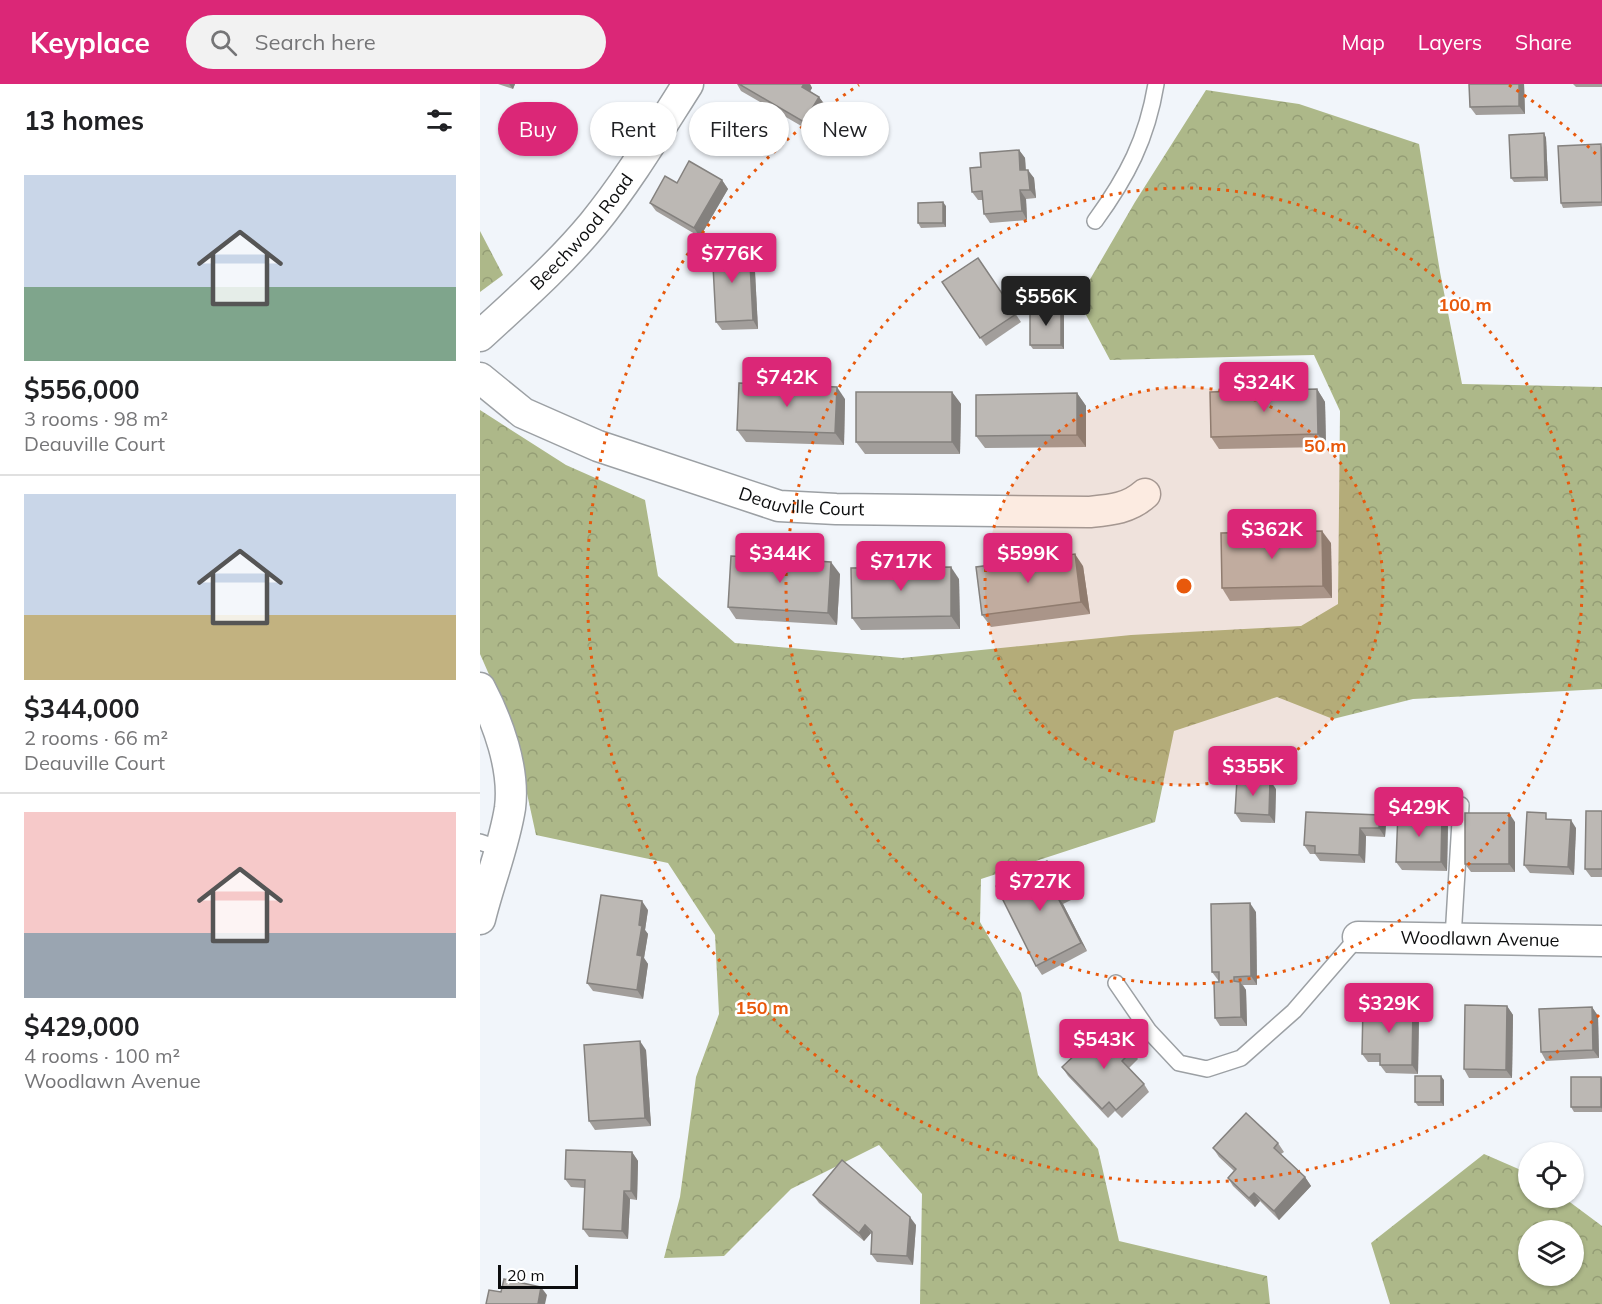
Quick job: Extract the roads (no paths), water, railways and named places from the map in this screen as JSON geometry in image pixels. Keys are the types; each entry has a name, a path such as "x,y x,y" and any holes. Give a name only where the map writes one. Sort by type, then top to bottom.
{"street":[{"name":"Beechwood Road","path":"480,336 550,271 593,224 632,171 688,84"},
{"name":"Deauville Court","path":"480,378 523,413 598,446 779,506 836,510 1089,512 1117,509 1134,503 1145,494"},
{"path":"480,688 503,746 509,774 510,806 490,845 480,919"},
{"name":"Woodlawn Avenue","path":"1358,937 1602,941"}],"lane":[{"path":"1095,221 1129,171 1147,122 1156,84"},
{"path":"1453,938 1461,805"},
{"path":"1116,983 1149,1032 1179,1063 1207,1069 1241,1058 1294,1011 1358,937"}]}
